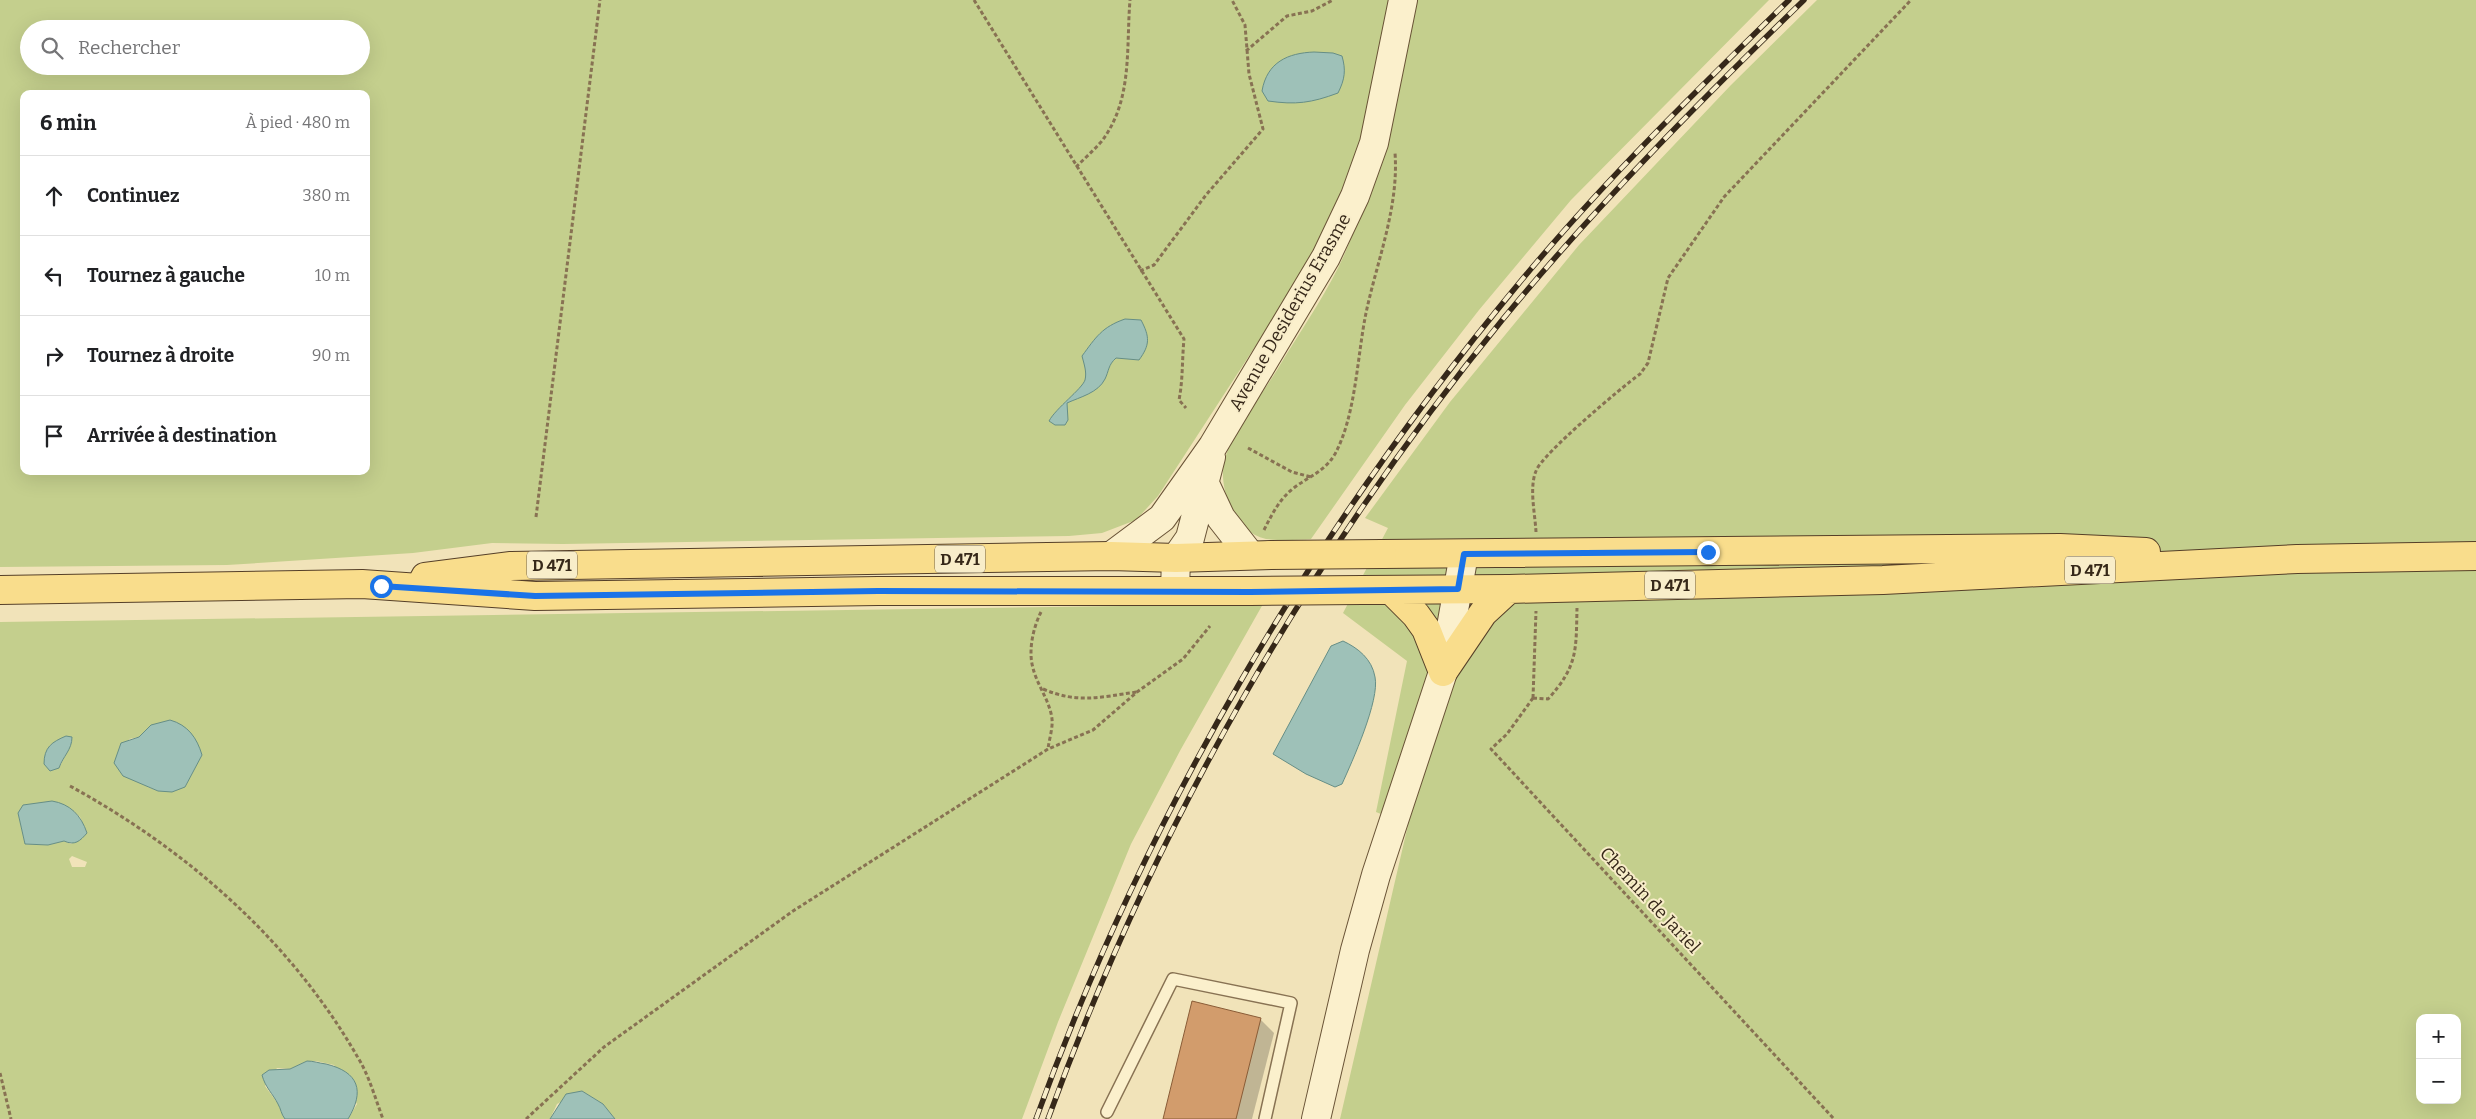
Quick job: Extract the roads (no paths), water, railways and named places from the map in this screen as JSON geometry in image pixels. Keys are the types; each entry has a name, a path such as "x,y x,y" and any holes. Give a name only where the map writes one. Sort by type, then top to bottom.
{"main road":[{"name":"Avenue Desiderius Erasme","path":"1213,446 1326,257 1355,196 1374,143 1403,0"},
{"path":"1175,591 1176,558 1190,538 1213,446"},
{"path":"1111,556 1162,518 1213,446"},
{"path":"1205,484 1225,524 1262,547"},
{"path":"1162,518 1166,543 1176,558"},
{"name":"D 471","path":"362,584 511,566 1111,556 1176,558 1262,547 1382,554 2060,548 2297,559"},
{"path":"1316,1119 1355,950 1376,875 1443,672 1464,554"},
{"name":"D 471","path":"0,590 362,584 535,596 1054,590 1250,592 1509,589 1883,580 2297,559 2476,556"},
{"path":"1443,672 1483,613 1509,589"},
{"path":"1391,590 1416,615 1426,629 1443,672"}],"lane":[{"path":"1107,1112 1173,979 1292,1003 1265,1119"}],"water":[{"path":"1314,52 1333,53 1342,56 1344,75 1338,93 1303,102 1268,101 1262,91 1265,81 1274,66 1287,57"},
{"path":"1125,319 1141,320 1146,331 1148,341 1139,360 1116,358 1098,388 1067,403 1068,420 1065,425 1055,425 1049,421 1057,410 1083,384 1085,371 1082,356 1087,349 1105,329"},
{"path":"1343,641 1354,647 1368,660 1375,677 1375,687 1369,715 1358,747 1342,784 1335,787 1306,774 1273,754 1331,646"},
{"path":"170,720 182,725 191,733 202,755 185,787 172,792 158,791 123,776 114,763 121,743 139,737 151,725"},
{"path":"66,736 72,737 69,749 59,768 50,771 44,764 45,753 53,743"},
{"path":"52,801 58,802 74,811 82,821 87,833 74,843 64,841 48,845 25,844 18,813 23,805"},
{"path":"307,1061 337,1068 346,1072 352,1078 356,1084 357,1091 356,1100 348,1119 285,1119 262,1075 269,1070 290,1069"},
{"path":"582,1091 603,1104 615,1119 550,1119 566,1094"}],"railway":[{"path":"1036,1119 1080,1006 1129,895 1183,786 1242,680 1305,576 1373,475 1444,377 1520,282 1617,173 1719,68 1789,0"},
{"path":"1048,1119 1090,1011 1136,906 1187,802 1242,700 1301,601 1364,504 1432,410 1538,277 1649,155 1804,0"}]}
